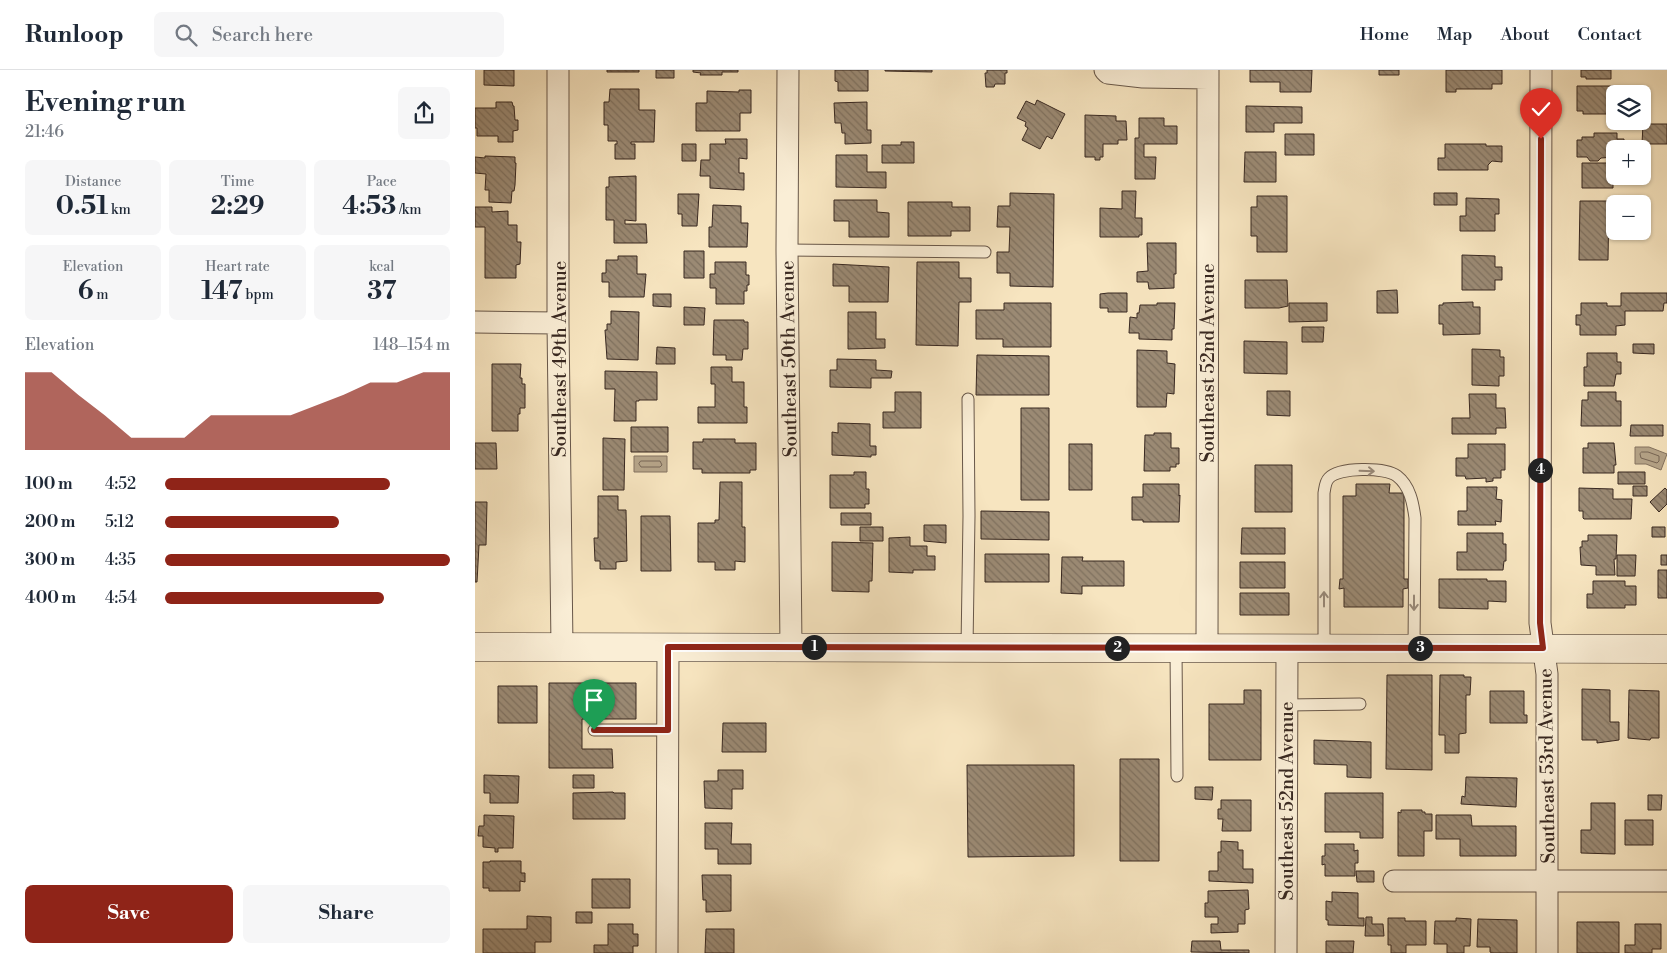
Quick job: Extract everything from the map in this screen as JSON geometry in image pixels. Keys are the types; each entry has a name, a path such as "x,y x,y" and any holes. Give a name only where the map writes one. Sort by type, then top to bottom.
{"street":[{"name":"Southeast 49th Avenue","path":"559,70 558,323 562,647"},
{"name":"Southeast 50th Avenue","path":"789,70 787,250 791,647"},
{"name":"Southeast 52nd Avenue","path":"1105,70 1108,73 1143,77 1208,74 1207,648"},
{"name":"Southeast 53rd Avenue","path":"1541,70 1540,623 1547,674 1547,953"},
{"path":"475,322 558,323"},
{"path":"475,647 1667,649"},
{"path":"667,953 668,647"},
{"name":"Southeast 52nd Avenue","path":"1286,953 1287,648"},
{"path":"1395,881 1667,881"}],"lane":[{"path":"787,250 985,252"},
{"path":"967,648 968,400"},
{"path":"1323,648 1323,493 1327,480 1334,474 1347,470 1395,474 1408,489 1415,518 1414,648"},
{"path":"1176,648 1177,776"},
{"path":"1287,705 1360,704"},
{"path":"594,730 668,730"}],"water":[{"path":"1635,447 1649,447 1667,454 1661,470 1646,464 1635,464"},
{"path":"634,456 667,456 667,472 634,472"}],"building":[{"path":"484,70 514,70 514,86 484,85"},
{"path":"607,70 639,70 639,72 607,72"},
{"path":"656,70 674,70 674,78 656,78"},
{"path":"693,70 738,70 738,72 722,72 722,75 700,75 701,73 693,72"},
{"path":"835,70 868,70 868,91 838,91 838,82 835,81"},
{"path":"932,70 932,72 885,71"},
{"path":"987,70 1007,70 1007,73 1005,73 1005,84 995,84 994,87 986,87 985,73 987,73"},
{"path":"1250,70 1312,70 1311,92 1280,92 1280,82 1250,82"},
{"path":"1379,70 1399,70 1399,75 1379,75"},
{"path":"1446,70 1502,70 1502,84 1492,84 1492,89 1456,89 1456,92 1446,92"},
{"path":"1581,70 1611,70 1611,79 1586,79 1586,77 1581,77"},
{"path":"1577,86 1606,86 1606,114 1583,114 1583,111 1577,111"},
{"path":"610,89 639,89 639,110 655,110 654,142 631,142 631,144 635,144 635,159 615,159 615,144 617,144 617,141 608,141 608,125 604,125 604,102 609,102"},
{"path":"739,90 751,90 751,113 740,113 740,131 696,131 696,103 707,103 707,91 739,92"},
{"path":"1037,100 1065,114 1052,139 1047,136 1040,149 1022,140 1028,128 1025,126 1026,122 1017,118 1026,101 1035,105"},
{"path":"496,102 512,102 514,106 515,120 518,120 518,130 513,131 513,142 498,142 498,136 477,136 475,108 496,108"},
{"path":"867,102 867,130 871,130 871,143 845,144 845,133 842,133 841,123 835,123 834,103"},
{"path":"1246,106 1302,107 1302,123 1274,123 1274,132 1246,132"},
{"path":"1085,115 1116,116 1116,121 1126,121 1127,140 1118,140 1118,144 1103,144 1103,157 1100,157 1100,160 1095,160 1095,157 1085,157"},
{"path":"1139,118 1164,118 1164,126 1177,126 1177,144 1144,144 1144,157 1156,157 1155,179 1135,179 1135,138 1139,138"},
{"path":"1651,124 1667,124 1667,144 1651,144 1651,140 1642,140 1643,130 1651,130"},
{"path":"1594,133 1617,133 1617,139 1624,140 1606,140 1606,158 1601,158 1598,161 1590,161 1587,157 1577,157 1577,140 1582,140 1582,137 1594,137"},
{"path":"1285,134 1314,134 1314,155 1285,155"},
{"path":"725,139 747,139 747,159 739,158 739,173 744,173 744,190 710,188 710,176 700,176 701,160 710,160 710,144 726,144"},
{"path":"901,142 914,142 914,163 882,163 882,145 901,145"},
{"path":"682,144 696,144 696,161 682,161"},
{"path":"1445,144 1502,146 1502,162 1492,161 1488,165 1488,170 1438,170 1438,158 1445,158"},
{"path":"1245,152 1276,152 1276,182 1244,182"},
{"path":"836,155 867,155 867,172 886,172 886,188 836,187"},
{"path":"485,156 515,157 515,185 514,191 512,191 511,203 489,202 489,190 485,190 486,174 475,173 475,157 485,158"},
{"path":"1582,163 1606,163 1606,185 1613,185 1613,188 1582,188"},
{"path":"636,176 636,221 625,220 625,224 646,224 647,243 614,243 614,220 606,220 606,187 609,187 609,177"},
{"path":"1122,191 1136,191 1135,218 1142,218 1142,235 1139,235 1139,237 1100,237 1100,208 1122,209"},
{"path":"1010,193 1054,194 1053,287 1010,286 1010,273 997,273 997,252 1009,252 1010,227 997,227 998,206 1010,206"},
{"path":"1434,193 1457,193 1457,205 1434,205"},
{"path":"678,194 699,194 697,226 682,226 682,214 678,214"},
{"path":"1257,196 1287,196 1287,252 1257,252 1257,236 1251,236 1251,207 1257,207"},
{"path":"1466,198 1499,199 1499,214 1495,214 1495,231 1460,231 1460,216 1466,216"},
{"path":"834,200 877,200 877,212 889,213 889,237 849,237 849,221 834,221"},
{"path":"1580,201 1606,201 1608,260 1579,260"},
{"path":"908,202 952,202 952,207 970,207 970,231 951,231 951,236 908,236"},
{"path":"713,205 741,206 741,223 748,223 747,247 709,247 709,227 712,227"},
{"path":"475,207 492,207 492,212 508,211 508,225 517,225 517,242 521,242 520,264 516,265 516,278 485,278 485,227 475,227"},
{"path":"1147,243 1176,243 1174,288 1149,289 1148,282 1137,282 1137,272 1148,271"},
{"path":"684,251 704,251 704,278 684,278"},
{"path":"1462,255 1495,256 1495,267 1502,267 1502,280 1495,280 1495,290 1462,290"},
{"path":"618,256 637,256 637,274 646,274 644,297 609,297 609,282 602,282 602,273 606,273 606,260 618,260"},
{"path":"715,262 746,262 746,275 749,275 749,285 747,285 747,291 744,291 744,304 716,304 716,288 710,288 710,274 715,274"},
{"path":"917,262 959,262 959,278 971,278 971,302 959,302 958,346 916,345"},
{"path":"833,264 889,267 888,302 849,302 849,286 833,286"},
{"path":"1245,280 1287,280 1288,306 1279,308 1245,308"},
{"path":"1397,290 1398,313 1377,313 1377,291"},
{"path":"1127,293 1127,312 1108,312 1108,308 1100,308 1100,294"},
{"path":"1621,293 1667,293 1667,303 1664,303 1663,311 1625,311 1625,325 1616,326 1616,335 1580,335 1580,325 1576,325 1576,315 1581,315 1581,303 1607,303 1607,306 1621,306"},
{"path":"653,294 671,294 671,307 653,306"},
{"path":"1473,302 1473,307 1480,307 1480,334 1443,335 1443,324 1439,324 1439,305 1443,305 1443,303"},
{"path":"1004,303 1051,303 1051,347 1003,347 1003,339 976,339 976,310 1004,310"},
{"path":"1157,303 1175,303 1172,340 1139,339 1139,333 1129,333 1130,317 1137,318 1140,305 1157,305"},
{"path":"1289,303 1327,303 1327,321 1289,322"},
{"path":"684,307 705,308 704,325 684,325"},
{"path":"611,311 639,312 638,360 607,359 605,330 607,330 607,324 611,324"},
{"path":"848,312 876,312 876,339 885,339 885,348 848,349"},
{"path":"714,320 744,320 744,322 748,322 748,349 743,349 742,360 726,360 726,355 713,355"},
{"path":"1302,327 1324,327 1323,342 1302,342"},
{"path":"1244,341 1287,342 1287,374 1244,373"},
{"path":"1633,344 1654,344 1654,354 1633,353"},
{"path":"657,347 675,348 675,364 656,364"},
{"path":"1472,349 1500,350 1500,357 1504,357 1504,376 1499,376 1499,386 1472,385"},
{"path":"1137,350 1167,351 1167,363 1175,364 1174,394 1167,393 1166,407 1137,407"},
{"path":"1587,353 1617,353 1617,362 1621,362 1621,374 1616,374 1614,386 1584,386 1584,367 1587,367"},
{"path":"977,355 1049,356 1049,395 976,395"},
{"path":"837,359 876,360 876,370 892,371 891,378 871,378 871,388 830,387 830,370 837,370"},
{"path":"492,364 521,364 520,378 522,378 522,384 525,384 525,408 520,408 520,414 518,414 518,431 492,431"},
{"path":"711,367 732,367 732,382 744,382 744,407 747,407 747,423 698,423 698,407 715,407 715,384 711,384"},
{"path":"605,371 657,372 657,400 636,401 636,421 614,421 615,389 605,389"},
{"path":"1267,391 1290,391 1290,416 1267,415"},
{"path":"895,392 921,392 921,428 883,428 883,412 895,412"},
{"path":"1588,392 1616,392 1616,401 1621,401 1621,426 1581,426 1582,400 1588,400"},
{"path":"1469,394 1496,394 1496,408 1505,408 1506,428 1496,428 1496,434 1452,434 1452,418 1470,418"},
{"path":"1021,408 1049,408 1049,500 1021,500"},
{"path":"838,423 870,424 870,446 876,446 876,455 871,455 871,457 832,455 832,432 838,433"},
{"path":"1631,425 1663,425 1663,436 1630,436"},
{"path":"631,427 668,427 668,452 631,452"},
{"path":"1154,433 1171,433 1171,448 1179,448 1179,464 1176,464 1176,467 1170,467 1170,471 1144,471 1145,435 1154,435"},
{"path":"603,438 625,439 624,490 603,490"},
{"path":"703,439 735,439 735,443 756,443 756,470 750,470 750,473 702,473 702,469 693,469 693,442 703,442"},
{"path":"475,443 496,443 497,469 475,469"},
{"path":"1588,443 1614,443 1616,465 1614,465 1614,473 1583,473 1583,448 1588,448"},
{"path":"1069,444 1092,444 1092,490 1069,490"},
{"path":"1468,444 1505,444 1505,470 1501,470 1501,478 1493,478 1493,481 1486,482 1486,478 1466,479 1465,476 1456,476 1456,458 1468,458"},
{"path":"1255,465 1292,465 1292,512 1255,512"},
{"path":"854,472 866,472 866,489 869,489 869,504 865,504 865,508 830,508 830,475 854,475"},
{"path":"1618,472 1645,472 1645,484 1618,484"},
{"path":"720,482 742,482 742,527 745,527 745,562 735,561 735,570 715,570 715,562 698,562 698,523 715,523 715,520 719,520"},
{"path":"1143,484 1179,484 1179,522 1143,522 1143,520 1132,520 1132,497 1143,497"},
{"path":"1356,484 1390,484 1389,493 1404,493 1404,579 1408,579 1408,588 1403,589 1403,607 1344,607 1344,588 1339,589 1340,579 1343,579 1343,496 1356,496"},
{"path":"1633,486 1647,486 1647,496 1633,496"},
{"path":"1467,487 1497,487 1496,499 1502,500 1501,522 1495,521 1496,525 1458,525 1458,511 1467,511"},
{"path":"1579,488 1613,489 1613,499 1632,499 1631,519 1584,519 1583,511 1579,511"},
{"path":"1665,488 1667,490 1667,504 1659,512 1650,502"},
{"path":"598,496 618,496 618,510 626,510 627,561 616,562 616,569 600,569 600,561 595,561 594,538 598,538"},
{"path":"475,502 487,502 486,545 479,545 477,582 475,582"},
{"path":"981,511 1049,512 1049,540 981,539"},
{"path":"841,513 871,513 871,525 841,525"},
{"path":"641,516 670,516 671,571 641,571"},
{"path":"924,525 946,525 946,543 924,541"},
{"path":"860,527 883,527 883,541 860,541"},
{"path":"1652,527 1665,527 1665,537 1652,537"},
{"path":"1242,528 1285,528 1285,554 1241,554"},
{"path":"1467,533 1503,533 1503,544 1506,544 1506,561 1504,561 1503,570 1457,570 1457,552 1467,552"},
{"path":"1588,535 1617,535 1616,559 1614,559 1615,575 1596,575 1596,566 1581,565 1580,547 1582,547 1582,541 1588,541"},
{"path":"910,537 910,546 927,546 927,556 935,556 935,570 913,570 913,573 889,572 889,538"},
{"path":"832,542 873,543 872,581 869,581 869,592 832,591"},
{"path":"985,554 1049,554 1049,582 985,582"},
{"path":"1617,555 1636,555 1635,576 1617,576"},
{"path":"1661,555 1667,555 1667,565 1661,565"},
{"path":"1062,557 1083,557 1082,561 1124,561 1124,586 1082,586 1082,594 1061,593"},
{"path":"1240,562 1285,562 1285,588 1240,588"},
{"path":"1658,570 1667,570 1667,598 1658,598"},
{"path":"1439,579 1506,581 1506,602 1488,601 1488,609 1439,608"},
{"path":"1593,581 1625,581 1625,586 1636,586 1636,605 1625,605 1625,608 1587,608 1587,594 1593,594"},
{"path":"1240,593 1289,593 1289,615 1240,615"},
{"path":"1387,675 1432,675 1432,770 1386,769"},
{"path":"1440,675 1464,675 1464,677 1471,677 1470,695 1466,695 1466,733 1459,734 1459,753 1445,753 1445,735 1439,735"},
{"path":"549,683 636,683 636,719 582,719 582,749 612,749 613,768 549,768"},
{"path":"498,686 537,686 537,723 498,723"},
{"path":"1582,689 1610,690 1610,722 1619,722 1619,740 1597,743 1597,740 1582,740"},
{"path":"1244,690 1261,690 1261,760 1209,760 1209,704 1244,704"},
{"path":"1629,690 1659,691 1659,738 1651,738 1650,740 1628,738"},
{"path":"1490,691 1524,691 1524,715 1527,715 1527,723 1490,723"},
{"path":"723,723 766,723 766,752 722,752"},
{"path":"1314,740 1371,742 1371,778 1347,777 1347,765 1314,764"},
{"path":"1120,759 1159,759 1159,861 1120,861"},
{"path":"967,765 1074,765 1074,856 968,857"},
{"path":"718,770 743,770 743,789 732,789 732,809 705,808 704,781 718,781"},
{"path":"484,775 519,776 518,803 490,803 490,793 484,793"},
{"path":"573,775 594,775 594,788 573,788"},
{"path":"1466,777 1517,778 1516,807 1461,804 1462,796 1465,797"},
{"path":"1195,787 1213,787 1212,800 1195,799"},
{"path":"573,793 625,793 625,819 573,819"},
{"path":"1325,793 1383,793 1383,838 1360,838 1360,832 1325,832"},
{"path":"1648,795 1662,795 1661,810 1648,810"},
{"path":"1221,800 1251,800 1251,831 1222,831 1223,819 1218,819 1218,809 1221,809"},
{"path":"1591,803 1615,803 1615,854 1581,853 1581,830 1591,830"},
{"path":"1401,810 1422,810 1425,814 1432,814 1432,831 1424,831 1424,856 1398,856 1398,812 1401,813"},
{"path":"484,815 514,816 513,848 498,848 498,852 495,852 495,848 483,847 483,836 478,836 479,826 484,826"},
{"path":"1436,815 1471,815 1472,826 1516,826 1516,856 1460,856 1460,839 1436,839"},
{"path":"1625,820 1653,820 1653,845 1625,845"},
{"path":"705,823 732,823 731,844 751,844 751,864 718,864 718,849 705,849"},
{"path":"1221,841 1238,842 1238,850 1243,850 1243,869 1253,869 1253,883 1209,881 1209,871 1218,871 1218,852 1221,852"},
{"path":"1325,844 1354,844 1354,851 1358,850 1355,876 1325,876 1325,864 1322,865 1322,856 1325,856"},
{"path":"521,861 521,873 525,873 525,882 520,881 520,891 489,891 489,888 483,888 483,862"},
{"path":"1356,871 1374,871 1374,882 1357,882"},
{"path":"702,875 731,875 731,911 706,912 706,900 703,900"},
{"path":"592,879 630,879 630,908 592,908"},
{"path":"1248,890 1249,909 1245,910 1245,924 1238,924 1238,932 1211,933 1211,924 1218,924 1218,917 1205,917 1205,903 1208,903 1208,891"},
{"path":"1332,892 1358,893 1358,918 1364,918 1364,926 1328,925 1328,920 1326,920 1326,901 1332,902"},
{"path":"576,912 592,912 592,923 576,923"},
{"path":"527,916 551,917 551,942 535,942 535,953 483,953 483,929 527,929"},
{"path":"1366,917 1372,917 1372,924 1383,924 1384,936 1365,936"},
{"path":"1388,918 1405,918 1405,921 1426,921 1426,945 1406,945 1406,953 1391,953 1391,945 1388,945"},
{"path":"1456,918 1471,919 1470,946 1464,946 1464,953 1447,953 1447,944 1434,944 1435,921 1456,921"},
{"path":"1478,919 1517,920 1517,953 1492,953 1490,952 1490,947 1477,947"},
{"path":"1577,922 1619,922 1619,953 1577,953"},
{"path":"608,924 633,924 633,934 638,934 638,946 633,946 633,953 594,953 594,945 608,945"},
{"path":"1635,924 1661,924 1661,949 1652,949 1652,953 1625,953 1625,945 1635,945"},
{"path":"706,929 734,929 734,953 705,953"},
{"path":"1192,941 1220,941 1221,950 1249,950 1249,953 1191,952"},
{"path":"1326,941 1354,941 1353,953 1326,953"}],"route":[{"path":"594,730 668,730 668,647 1543,648 1540,623 1541,139"}]}
